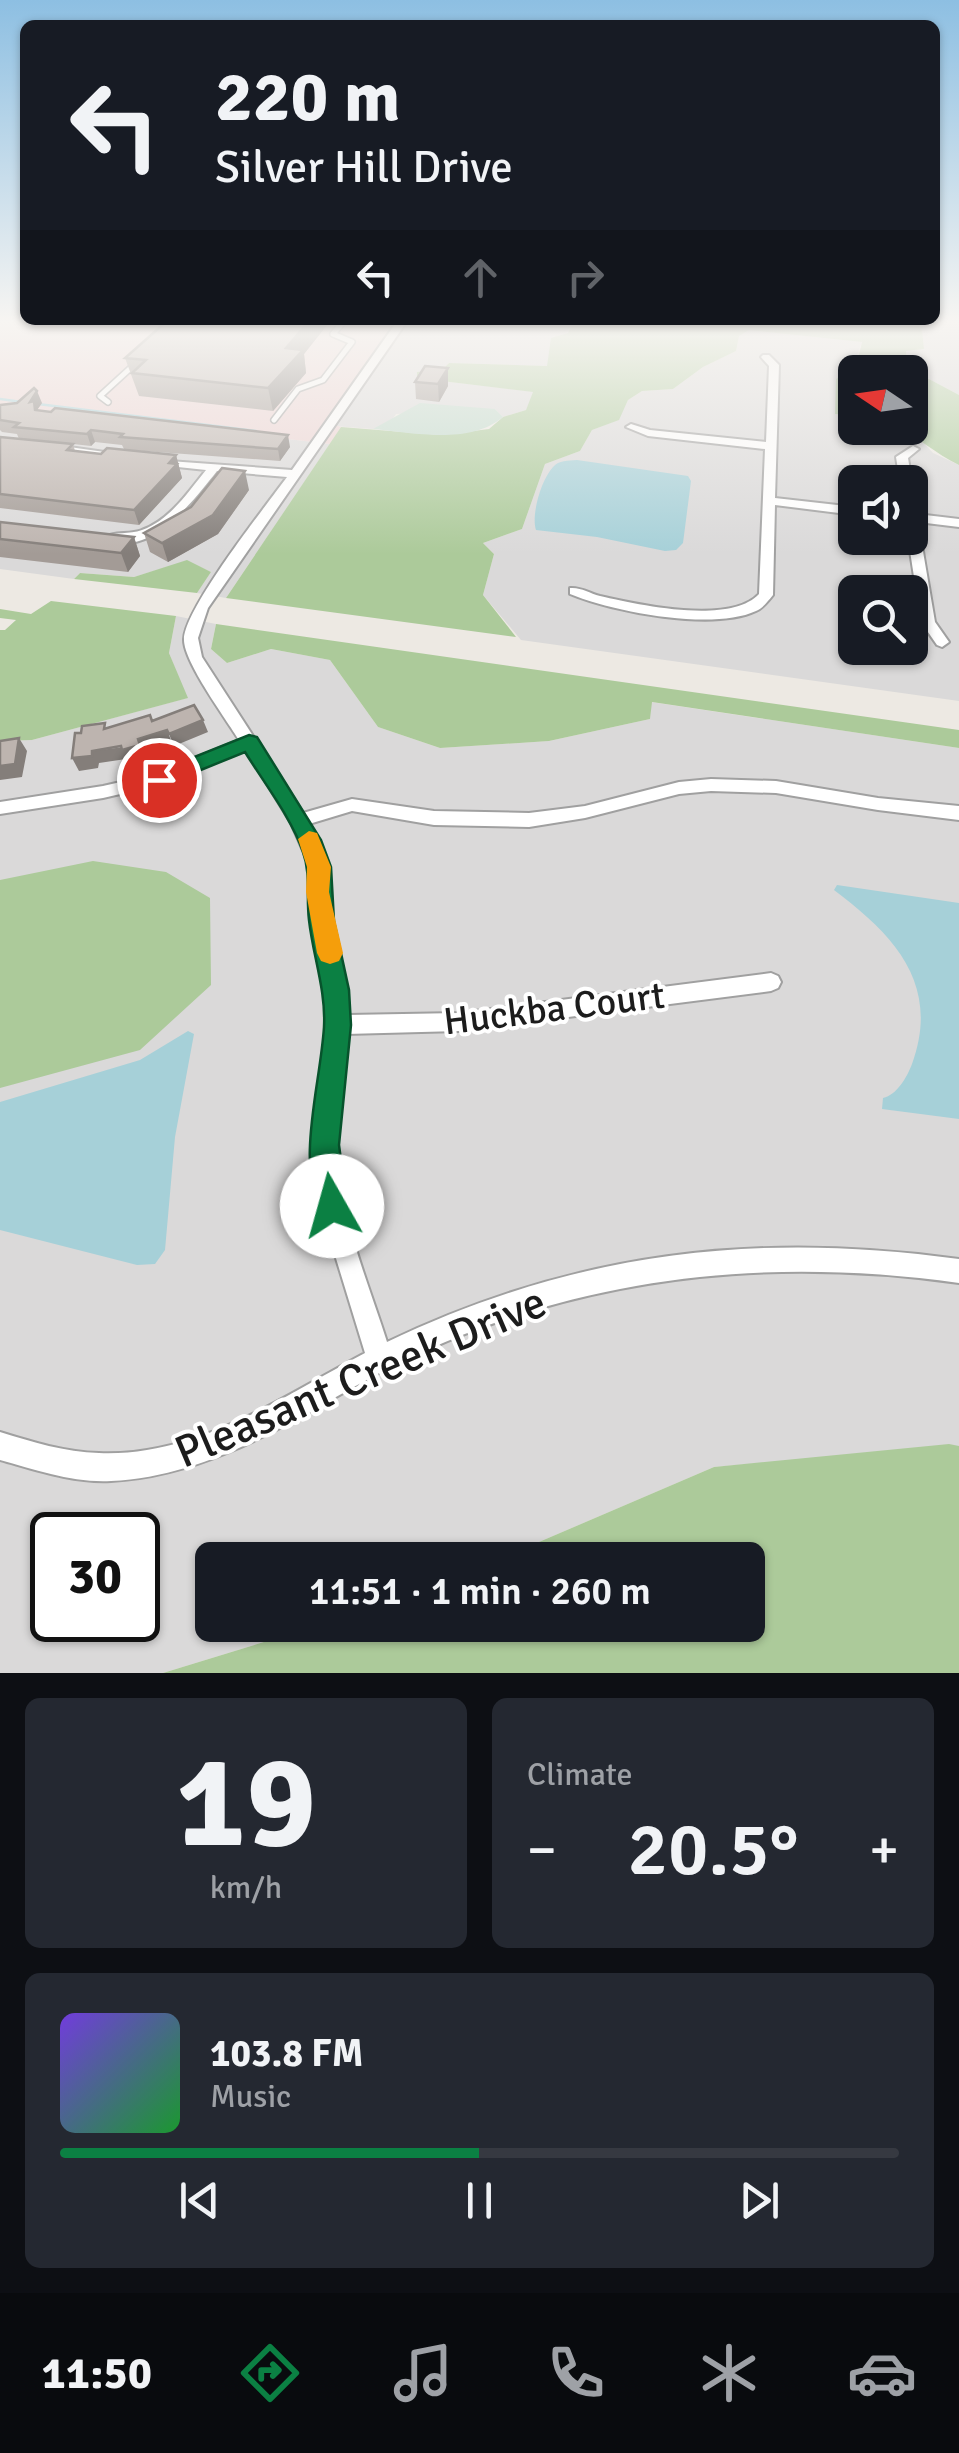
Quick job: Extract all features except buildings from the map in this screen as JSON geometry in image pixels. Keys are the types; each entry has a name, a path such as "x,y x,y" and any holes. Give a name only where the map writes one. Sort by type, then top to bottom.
{"street":[{"path":"349,398 201,608 191,638 195,657 300,821 319,867 318,892 336,990 338,1025 325,1145 327,1175 332,1206 380,1359"},
{"path":"575,591 594,599 722,616 751,611 761,604 766,594 772,398"},
{"path":"631,427 648,433 770,446"},
{"path":"39,447 132,460"},
{"path":"903,465 902,457 913,448"},
{"path":"148,461 292,478"},
{"path":"88,534 120,539 160,528 213,468"},
{"path":"769,501 838,509"},
{"path":"928,517 959,523"},
{"path":"917,555 928,622 942,642"},
{"path":"0,808 159,780 249,742"},
{"path":"300,821 352,805 448,819 529,820 585,812 710,784 776,786 959,813"},
{"name":"Huckba Court","path":"338,1025 459,1022 771,982"},
{"name":"Pleasant Creek Drive","path":"0,1446 58,1463 109,1467 158,1463 208,1450 380,1359 511,1304 669,1266 734,1259 856,1260 959,1271"}],"lane":[{"path":"103,398 108,402"},
{"path":"274,420 291,398"}],"shaded area":[{"path":"0,398 353,398 335,425 341,427 330,444 0,405"},
{"path":"353,398 532,398 526,410 503,417 495,409 396,414 389,424 373,429 334,426"},
{"path":"631,398 838,398 838,445 925,445 933,453 959,465 959,701 521,640 483,595 494,554 483,543 522,529 545,464 580,451 592,430 618,420"},
{"path":"0,405 330,444 226,598 197,593 211,572 187,561 134,577 80,573 74,579 0,569"},
{"path":"176,616 216,624 211,649 227,663 271,649 330,660 378,727 440,748 549,741 650,719 651,702 959,748 959,1446 714,1467 539,1542 195,1542 195,1642 264,1642 163,1673 0,1673 0,741 32,740 187,698 169,653"}],"green space":[{"path":"531,398 631,398 619,420 592,430 580,451 545,464 522,529 483,543 494,554 483,595 516,637 226,598 341,427 441,435 489,429 503,417 526,410"},
{"path":"928,398 959,398 959,465 926,445"},
{"path":"420,403 495,409 503,417 490,426 458,434 373,429"},
{"path":"187,560 211,572 197,593 74,579 80,573 134,577"},
{"path":"51,601 176,616 169,653 188,698 32,740 0,741 0,630 16,620 0,618 0,609 31,614"},
{"path":"216,624 959,730 959,748 652,702 650,719 549,741 440,748 378,727 330,660 271,649 227,663 211,649"},
{"path":"93,861 166,872 210,898 211,985 140,1050 0,1088 0,880"},
{"path":"959,1446 959,1673 163,1673 264,1642 765,1642 765,1542 539,1542 714,1467"}],"water":[{"path":"577,460 688,476 691,481 683,543 676,550 665,551 536,530 536,507 549,473 558,463"},
{"path":"837,885 959,903 959,1119 882,1109 883,1098 897,1089 912,1064 919,1035 916,986 893,944 834,890"},
{"path":"188,1031 194,1034 175,1137 165,1250 155,1264 137,1265 0,1230 0,1102 140,1060"}],"waterway":[{"path":"0,399 22,402"},
{"path":"38,404 256,431"}],"slow traffic":[{"path":"309,839 319,867 321,921 330,953"}],"route":[{"path":"159,780 249,742 313,846 319,867 321,921 336,990 338,1025 325,1145 332,1206"}]}
